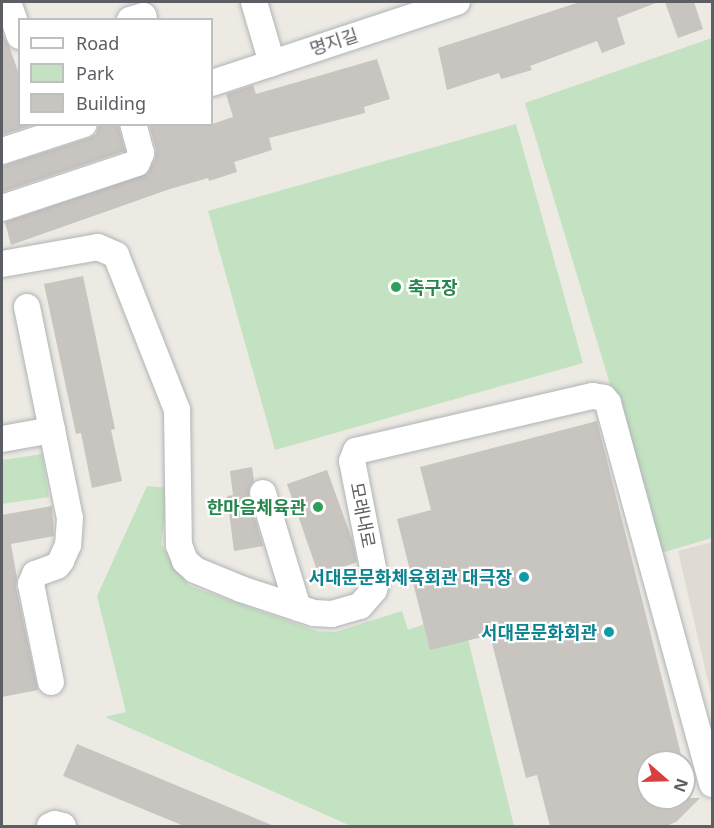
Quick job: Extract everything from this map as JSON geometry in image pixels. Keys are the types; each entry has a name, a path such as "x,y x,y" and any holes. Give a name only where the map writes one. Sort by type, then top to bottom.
{"street":[{"path":"8,2 18,30"},
{"path":"254,2 272,63"},
{"name":"명지길","path":"213,82 272,63 393,12 457,2"},
{"path":"2,152 78,126"},
{"path":"2,208 137,164 141,153 134,126"},
{"name":"모래내로","path":"2,264 98,247 107,248 116,255 177,410 179,545 185,561 195,570 220,581 320,614 339,613 360,606 374,590 376,584 352,461 356,451 593,396 602,397 608,403 712,784"},
{"path":"27,307 70,518 69,545 57,566 35,574 31,584 51,682"},
{"path":"2,439 52,430"},
{"path":"263,493 298,608"},
{"path":"50,826 55,824 63,826"}],"shaded area":[{"path":"712,542 712,699 678,551"}],"green space":[{"path":"712,38 712,538 661,553 525,103"},
{"name":"축구장","path":"516,124 583,363 275,450 208,211"},
{"path":"42,454 49,497 2,504 2,460"},
{"path":"147,486 169,488 161,544 177,571 190,586 317,631 335,632 402,611 408,630 461,611 514,826 351,826 105,717 126,712 97,596"}],"building":[{"path":"580,2 656,3 617,18 625,44 602,53 597,41 530,66 532,70 501,79 499,73 447,90 438,48"},
{"path":"665,2 694,2 703,29 678,38"},
{"path":"2,33 18,71 18,126 29,126 2,135"},
{"path":"377,59 390,99 364,107 365,113 269,138 272,150 234,162 237,172 209,181 208,178 170,189 11,245 5,222 147,174 155,159 156,150 150,126 213,126 213,124 233,117 226,94 253,85 256,94"},
{"path":"98,126 119,126 125,151 2,192 2,166 96,134"},
{"path":"83,276 115,429 111,430 122,481 92,488 81,433 76,434 44,284"},
{"name":"서대문문화체육회관 대극장","path":"597,421 680,750 636,750 636,810 688,810 676,822 666,826 550,826 537,775 526,778 490,635 430,650 397,519 431,510 420,467"},
{"path":"252,467 254,481 249,489 249,497 263,546 234,551 227,496 233,495 230,471"},
{"name":"한마음체육관","path":"327,470 353,542 357,562 319,576 287,484"},
{"path":"52,506 54,536 11,544 17,578 16,587 38,690 2,697 2,515"},
{"path":"77,744 274,826 184,826 63,776"}],"place":[{"name":"축구장","path":"396,287"},
{"name":"한마음체육관","path":"318,507"},
{"name":"서대문문화체육회관 대극장","path":"524,577"},
{"name":"서대문문화회관","path":"609,632"}]}
